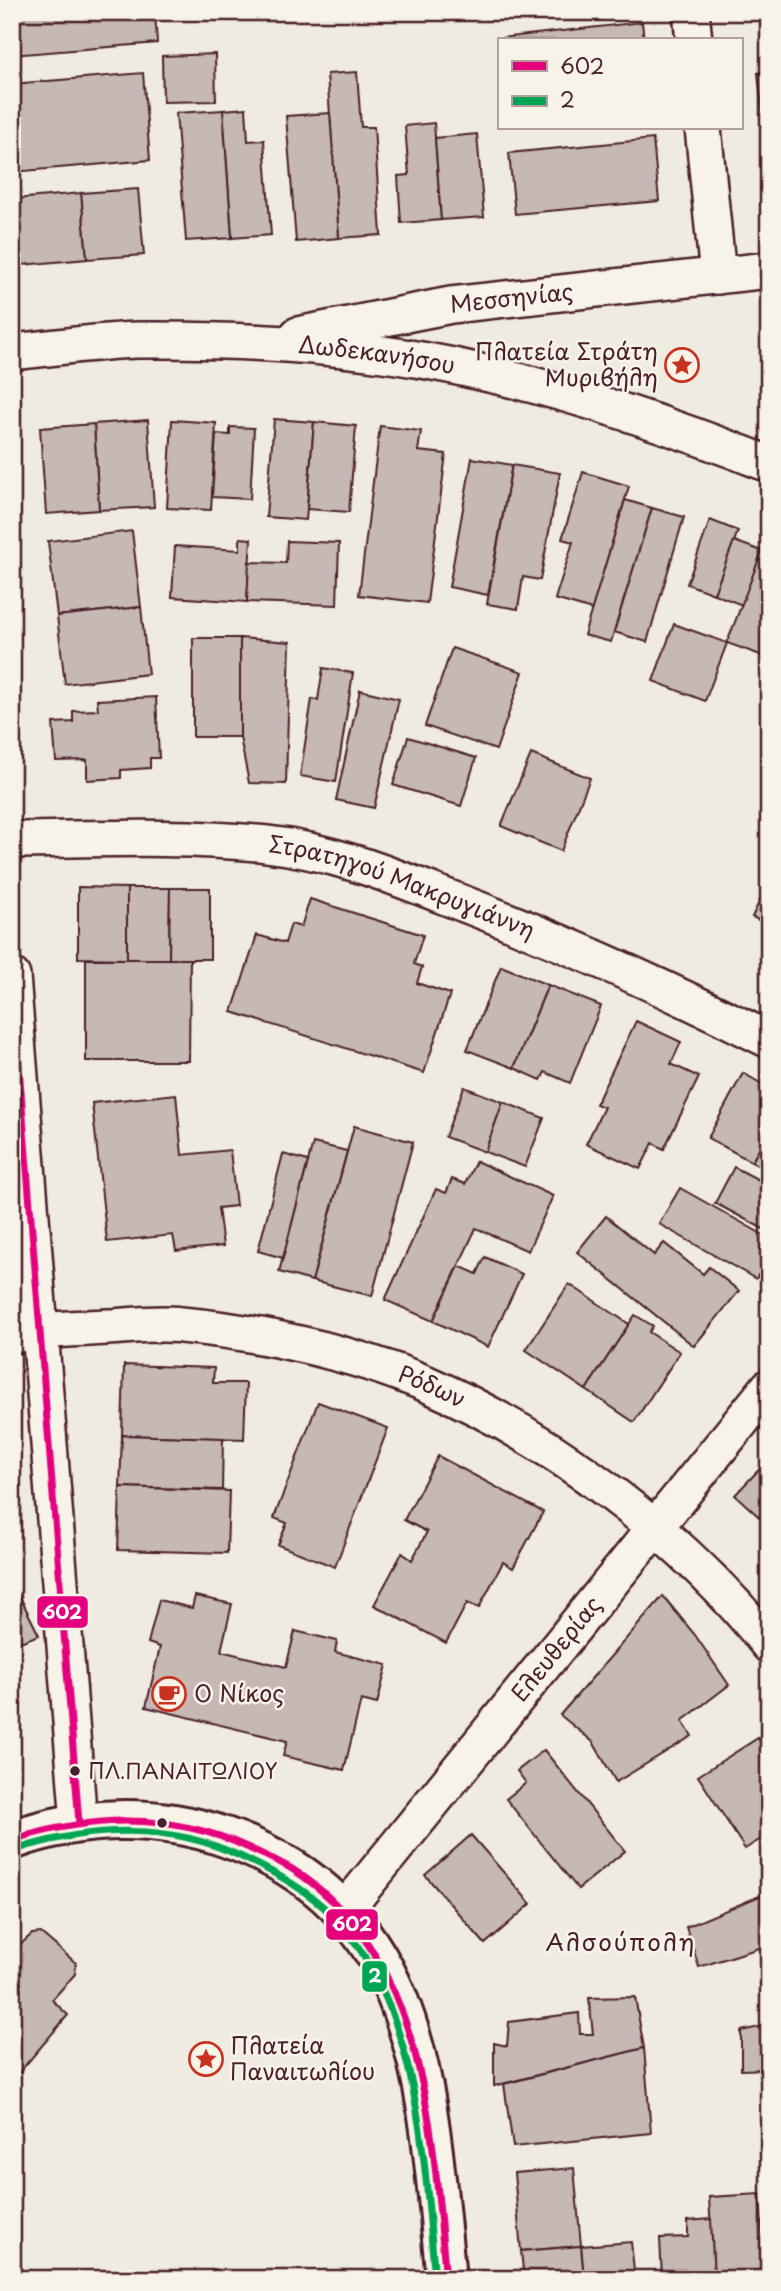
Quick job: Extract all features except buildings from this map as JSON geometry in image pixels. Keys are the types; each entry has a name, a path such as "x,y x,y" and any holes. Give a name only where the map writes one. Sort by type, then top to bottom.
{"street":[{"path":"691,12 694,38"},
{"path":"703,130 718,276"},
{"name":"Μεσσηνίας","path":"256,343 451,305 769,270"},
{"name":"Δωδεκανήσου","path":"12,352 137,340 256,343 372,353 475,370 682,430 769,464"},
{"name":"Στρατηγού Μακρυγιάννη","path":"12,840 170,839 268,844 355,862 519,925 683,996 769,1040"},
{"path":"12,976 26,1333 79,1823"},
{"name":"Ρόδων","path":"26,1333 179,1324 317,1349 426,1384 535,1440 655,1527 734,1601 769,1646"},
{"name":"Ελευθερίας","path":"345,1910 769,1387"},
{"path":"12,1840 79,1823 121,1819 164,1822 206,1830 281,1861 320,1887 345,1910 375,1952 409,2026 421,2067 446,2279"}],"transit line":[{"name":"602","path":"12,979 79,1823"},
{"name":"602","path":"12,1840 102,1822 132,1821 191,1828 220,1836 287,1866 337,1905 371,1949 397,1999 415,2053 427,2109 435,2167 446,2279"},
{"name":"2","path":"15,1850 101,1832 130,1831 187,1838 215,1846 267,1869 303,1891 335,1918 363,1954 385,1996 401,2040 421,2137 435,2279"}],"place":[{"name":"Πλατεία Στράτη Μυριβήλη","path":"682,365"},
{"name":"Ο Νίκος","path":"169,1694"},
{"name":"ΠΛ.ΠΑΝΑΙΤΩΛΙΟΥ","path":"75,1771"},
{"name":"Πλατεία Παναιτωλίου","path":"206,2059"}],"district":[{"name":"Αλσούπολη","path":"621,1943"}]}
